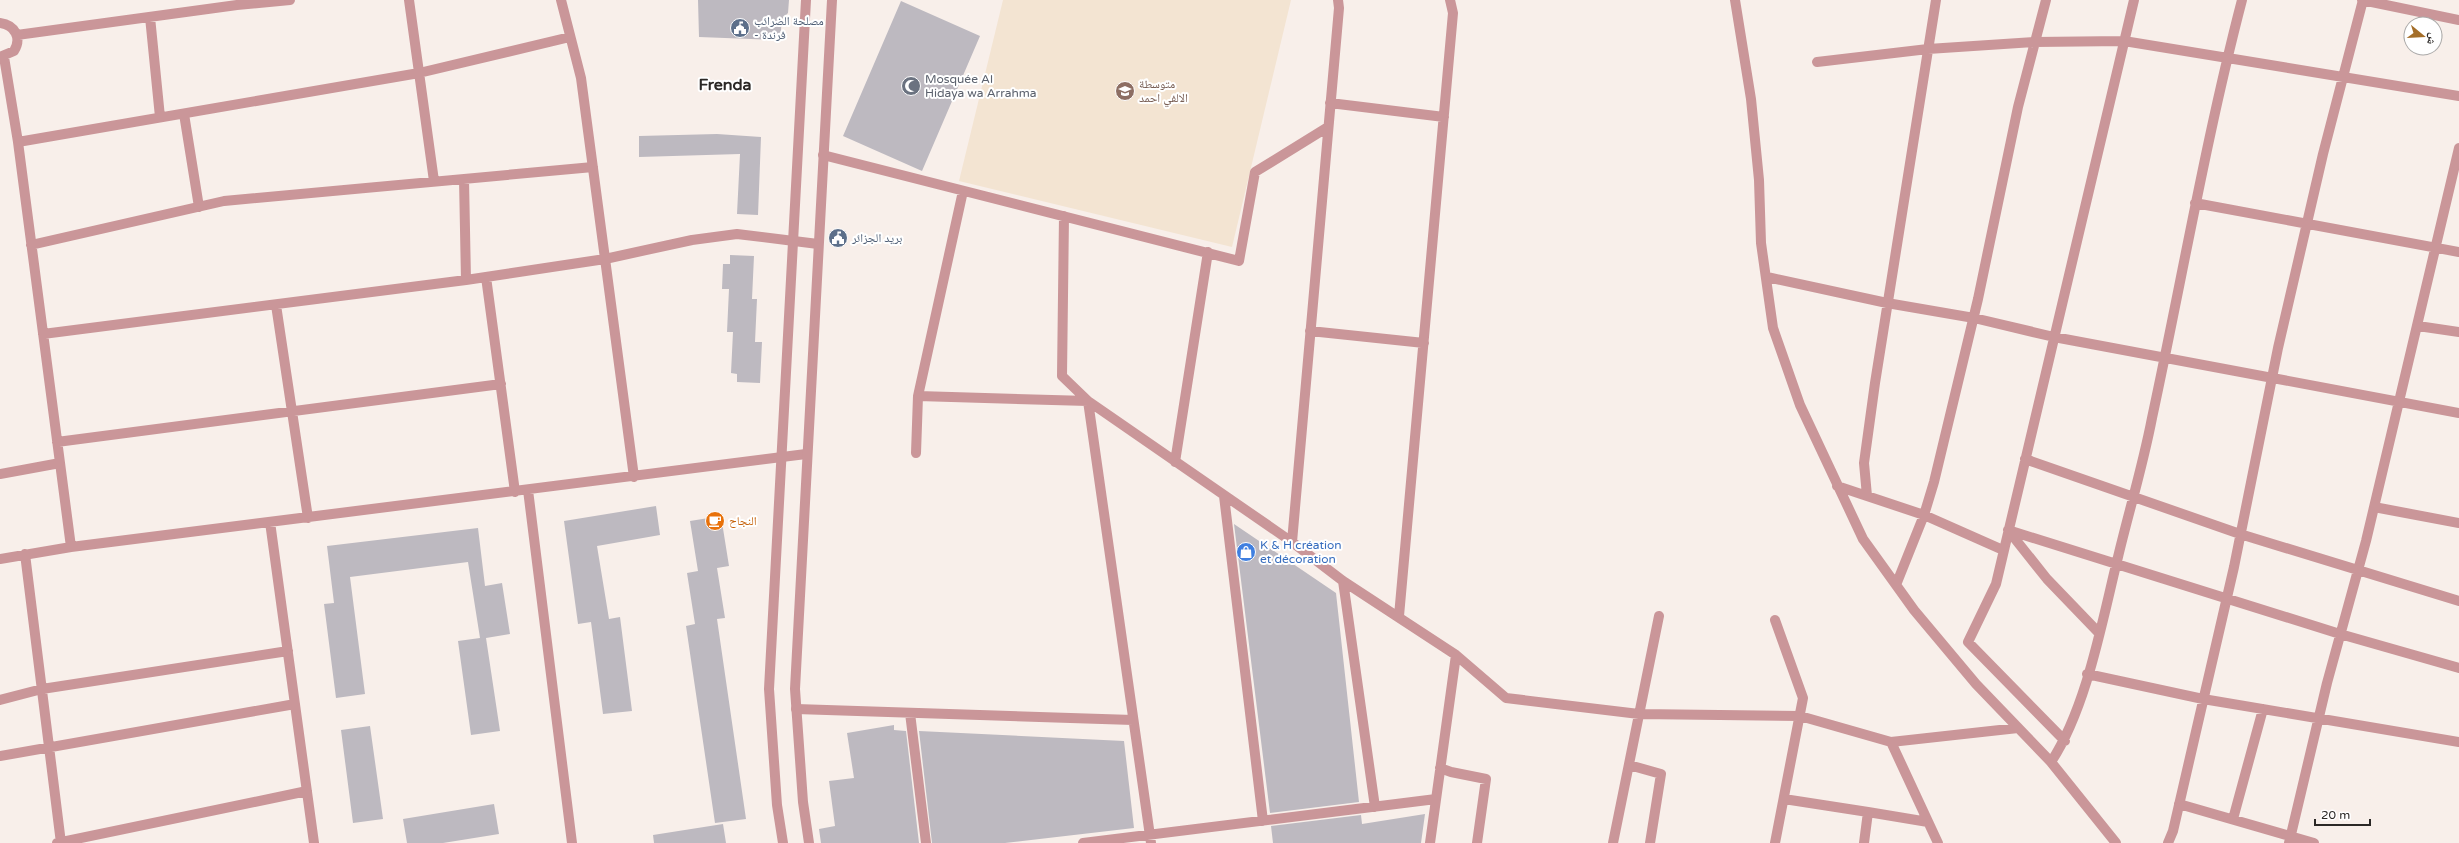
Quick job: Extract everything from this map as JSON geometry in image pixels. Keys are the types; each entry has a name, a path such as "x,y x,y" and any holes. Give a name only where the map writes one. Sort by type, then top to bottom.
{"street":[{"path":"17,35 150,17 237,2 290,0"},
{"path":"409,0 434,181"},
{"path":"561,0 581,78 634,477"},
{"path":"783,843 777,805 769,689 780,458 806,0"},
{"path":"809,843 803,802 795,689 806,454 832,0"},
{"path":"1292,542 1339,8 1338,0"},
{"path":"1399,616 1453,12 1450,0"},
{"path":"1735,0 1751,99 1759,180 1761,243 1773,328 1800,405 1863,539 1914,610 1976,684 2051,762 2116,843"},
{"path":"1867,496 1864,463 1936,0"},
{"path":"1896,585 1924,516 1974,318 2018,107 2046,0"},
{"path":"2065,741 1968,642 1996,584 2134,0"},
{"path":"2051,762 2065,741 2079,703 2133,496 2152,420 2195,203 2227,57 2242,0"},
{"path":"2168,843 2179,804 2226,599 2272,378 2307,224 2363,0 2459,20"},
{"path":"150,17 160,118"},
{"path":"0,23 11,26 17,35 17,46 10,55 2,57 18,142 71,547"},
{"path":"18,142 419,73 570,37"},
{"path":"1817,62 1928,49 2035,42 2124,41 2459,96"},
{"path":"1330,103 1444,117"},
{"path":"184,114 199,207"},
{"path":"823,155 1239,261 1255,172 1328,127"},
{"path":"2290,840 2318,718 2374,507 2418,326 2435,248 2457,164 2459,148"},
{"path":"31,245 224,201 593,167"},
{"path":"464,179 466,280"},
{"path":"916,453 918,396 963,191"},
{"path":"2195,203 2459,252"},
{"path":"1064,216 1062,376 1088,401 1292,542 1343,581 1399,616 1456,655 1506,698 1639,714 1800,716 1892,742 2018,728"},
{"path":"43,334 486,278 605,259 692,240 737,234 818,244"},
{"path":"1175,462 1208,252"},
{"path":"1767,277 1888,303 1974,318 2054,337 2165,356 2399,403 2459,413"},
{"path":"486,278 515,492"},
{"path":"276,304 308,518"},
{"path":"2418,326 2459,332"},
{"path":"1310,331 1424,343"},
{"path":"57,442 500,384"},
{"path":"918,396 1088,401"},
{"path":"1088,401 1150,839"},
{"path":"0,558 71,547 634,477 806,454"},
{"path":"2025,460 2240,534 2459,601"},
{"path":"0,474 60,463"},
{"path":"1837,486 1924,516 2004,550"},
{"path":"528,490 572,843"},
{"path":"1224,496 1263,821"},
{"path":"2374,507 2459,523"},
{"path":"270,522 314,843"},
{"path":"2008,530 2116,562 2226,599 2340,634 2459,668"},
{"path":"2008,530 2047,579 2098,632"},
{"path":"25,554 61,843"},
{"path":"1343,581 1375,807"},
{"path":"1613,843 1659,616"},
{"path":"1775,620 1803,698 1775,843"},
{"path":"0,700 42,689 288,651"},
{"path":"1430,843 1456,655"},
{"path":"2087,674 2203,699 2459,742"},
{"path":"0,756 49,746 295,704"},
{"path":"796,709 1133,720"},
{"path":"2233,819 2263,709"},
{"path":"910,713 926,843"},
{"path":"1892,742 1938,843"},
{"path":"1629,765 1661,774 1650,843"},
{"path":"1440,768 1451,772 1486,778 1477,843"},
{"path":"57,843 307,791"},
{"path":"1083,843 1150,839 1263,821 1436,799"},
{"path":"1784,799 1928,822"},
{"path":"2179,804 2233,819 2290,840 2314,843"},
{"path":"1864,843 1868,812"}],"shaded area":[{"name":"متوسطة الالفي احمد","path":"1003,0 1291,0 1232,247 959,181"}],"building":[{"name":"مصلحة الضرائب - فرندة","path":"698,0 789,0 788,13 782,19 780,40 699,37"},
{"name":"Mosquée Al Hidaya wa Arrahma","path":"901,1 980,36 922,171 843,136"},
{"path":"717,134 761,137 758,215 737,214 740,154 639,157 639,136"},
{"path":"730,255 754,256 752,299 757,299 755,342 762,342 760,383 737,382 737,374 731,373 733,332 727,332 729,289 722,289 723,264 730,264"},
{"path":"656,506 660,535 597,546 609,619 620,617 632,711 603,714 591,622 578,624 564,521"},
{"path":"721,516 729,566 717,568 725,618 717,619 746,819 715,823 686,626 695,624 687,573 698,571 690,521"},
{"path":"1234,524 1336,593 1359,802 1270,813"},
{"path":"478,528 485,586 502,583 510,634 486,638 500,731 471,735 458,641 480,638 468,562 350,577 365,694 336,698 324,604 334,603 327,546"},
{"path":"894,725 894,730 906,731 919,843 821,843 819,829 835,826 829,781 854,778 847,733"},
{"path":"370,726 383,819 353,823 341,730"},
{"path":"919,731 1124,741 1134,828 1005,843 932,843"},
{"path":"494,804 499,834 443,843 407,843 403,819"},
{"path":"1425,814 1421,843 1273,843 1271,826 1361,815 1362,824"},
{"path":"723,824 726,843 654,843 653,835"}],"place":[{"name":"مصلحة الضرائب - فرندة","path":"740,28"},
{"name":"Mosquée Al Hidaya wa Arrahma","path":"911,86"},
{"name":"متوسطة الالفي احمد","path":"1125,91"},
{"name":"بريد الجزائر","path":"838,238"},
{"name":"النجاح","path":"715,521"},
{"name":"K & H création et décoration","path":"1246,552"}],"district":[{"name":"Frenda","path":"725,85"}]}
